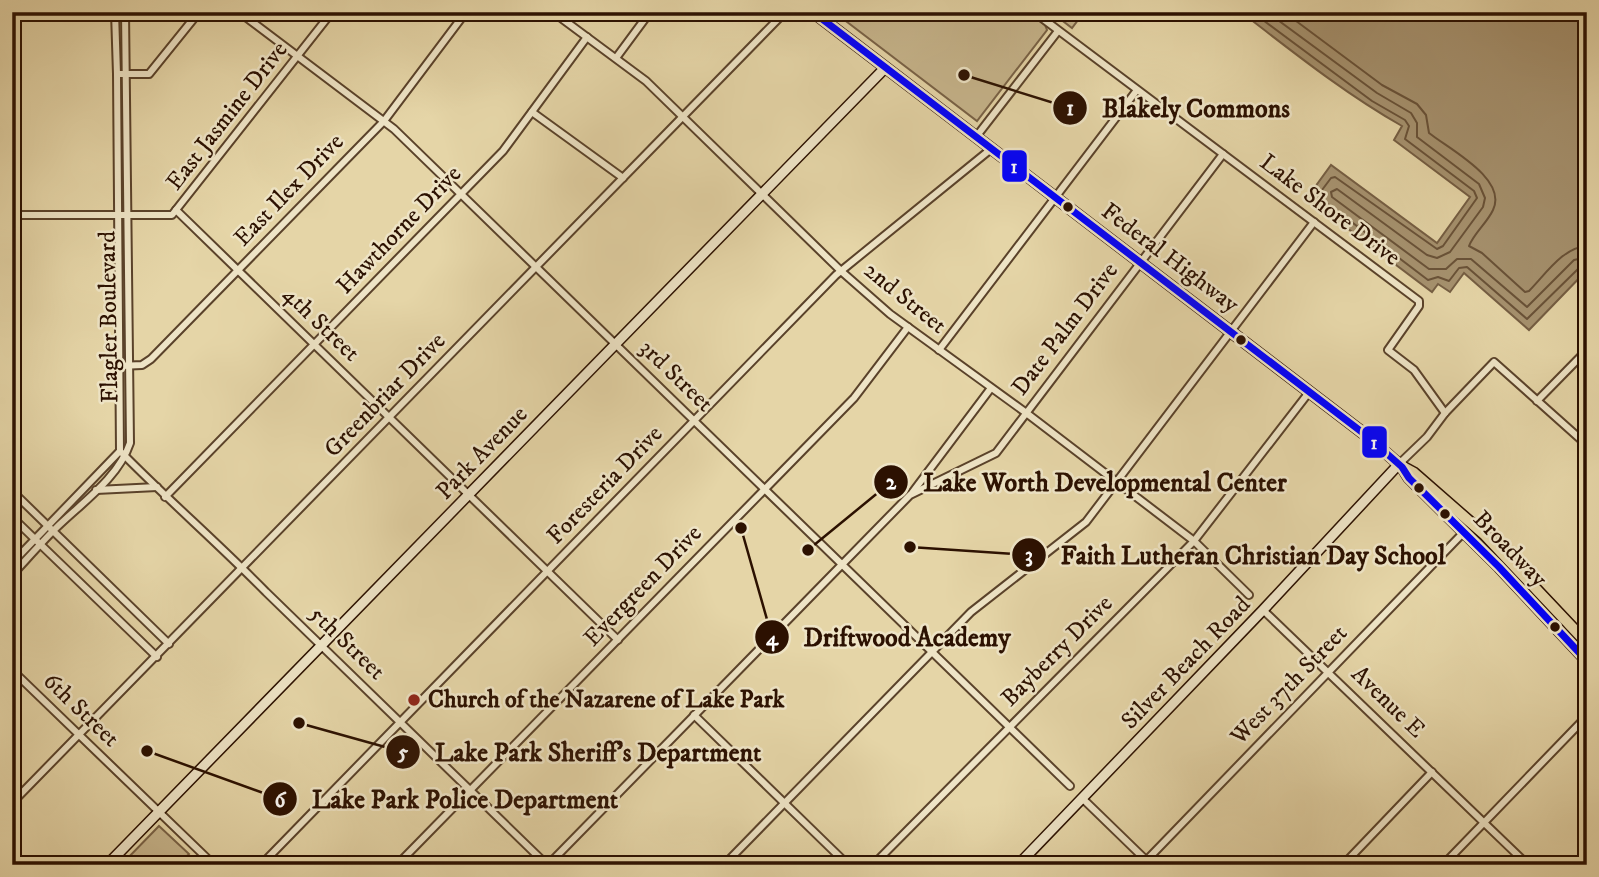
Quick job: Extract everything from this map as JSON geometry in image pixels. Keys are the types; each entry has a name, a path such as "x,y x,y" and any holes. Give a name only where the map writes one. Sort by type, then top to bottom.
{"main road":[{"name":"Federal Highway","path":"813,12 1310,391 1401,465"},
{"name":"Broadway","path":"1401,465 1409,478 1499,567 1587,661"},
{"name":"Broadway","path":"1401,465 1414,473 1485,535 1587,643"},
{"path":"1499,567 1508,569 1546,609 1556,609"}],"street":[{"name":"Flagler Boulevard","path":"115,12 120,451"},
{"name":"Flagler Boulevard","path":"125,12 130,366 130,443 126,457"},
{"path":"117,74 149,74 199,12"},
{"name":"3rd Street","path":"239,12 384,121 1069,786"},
{"name":"East Jasmine Drive","path":"176,210 332,12"},
{"name":"East Ilex Drive","path":"119,366 142,365 151,359 384,121 466,12"},
{"name":"2nd Street","path":"553,12 646,81 841,271 908,327 1194,541 1249,595"},
{"path":"616,58 650,12"},
{"name":"Greenbriar Drive","path":"12,803 785,12"},
{"name":"Lake Shore Drive","path":"1034,12 1419,301 1419,306 1388,351 1414,370 1445,413"},
{"path":"976,137 1058,31"},
{"name":"Hawthorne Drive","path":"165,497 503,151 587,37"},
{"name":"Park Avenue","path":"107,865 885,68"},
{"path":"939,350 1137,90"},
{"path":"532,111 623,178"},
{"path":"12,149 12,327"},
{"name":"Foresteria Drive","path":"261,865 841,271 991,149"},
{"name":"Date Palm Drive","path":"910,495 996,453 1223,154"},
{"path":"13,215 172,215 176,210"},
{"name":"4th Street","path":"176,210 618,640"},
{"path":"724,865 971,612 1086,522 1314,222"},
{"name":"Evergreen Drive","path":"397,865 854,398 908,327"},
{"path":"1587,350 1537,401 1587,445"},
{"name":"Silver Beach Road","path":"1018,865 1401,465 1445,413 1494,362 1537,401"},
{"name":"Date Palm Drive","path":"547,865 910,495 991,388"},
{"name":"Bayberry Drive","path":"873,865 1194,541 1310,391"},
{"path":"12,575 120,451"},
{"name":"5th Street","path":"120,451 547,865"},
{"path":"51,528 96,491 126,457"},
{"path":"96,491 157,487"},
{"path":"12,491 169,644"},
{"path":"12,517 157,657"},
{"name":"West 37th Street","path":"1147,863 1464,532"},
{"path":"12,563 38,542"},
{"name":"Avenue E","path":"1263,610 1528,865"},
{"name":"6th Street","path":"12,670 215,865"},
{"path":"694,715 848,865"},
{"path":"1443,865 1587,716"},
{"path":"1343,865 1432,772"},
{"path":"1082,798 1147,863"},
{"path":"1582,865 1587,860"}],"shaded area":[{"path":"834,12 1028,12 1045,25 1047,30 977,121"},
{"path":"1051,12 1084,12 1072,28"},
{"path":"159,826 189,854 178,865 121,865"}],"water":[{"path":"1241,12 1587,12 1587,270 1529,330 1464,273 1450,292 1438,284 1432,292 1307,198 1331,165 1437,243 1470,197 1394,140 1402,126 1339,86"}],"transit line":[{"name":"1","path":"813,12 1367,436 1402,467 1409,478 1499,567 1587,661"}],"place":[{"name":"Blakely Commons","path":"964,75"},
{"name":"Driftwood Academy","path":"741,528"},
{"name":"Faith Lutheran Christian Day School","path":"910,547"},
{"name":"Lake Worth Developmental Center","path":"808,550"},
{"name":"Church of the Nazarene of Lake Park","path":"414,700"},
{"name":"Lake Park Sheriff's Department","path":"299,723"},
{"name":"Lake Park Police Department","path":"147,751"}]}
